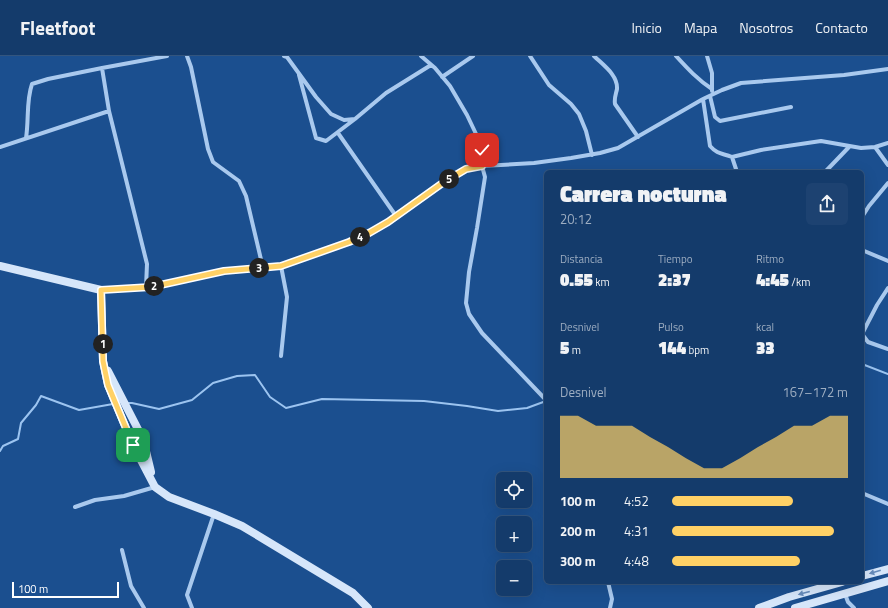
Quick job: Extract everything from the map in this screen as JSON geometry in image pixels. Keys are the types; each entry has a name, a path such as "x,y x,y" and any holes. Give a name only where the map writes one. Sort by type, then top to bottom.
{"street":[{"path":"26,138 28,94 32,84 48,79 167,56"},
{"path":"187,56 208,149 213,162 239,181 246,196 263,268"},
{"path":"284,56 287,57 316,97 331,114 344,120 355,119"},
{"path":"421,56 450,86 467,115 482,150 482,166 485,177 478,228 469,272 466,303 469,314 482,333 544,398"},
{"path":"442,77 473,56"},
{"path":"530,56 549,85 571,104 579,114 586,131 592,155"},
{"path":"594,56 610,71 614,77 617,87 614,98 615,104 638,138"},
{"path":"676,56 692,74 712,89"},
{"path":"707,56 712,73 711,95 715,117 720,121 791,107"},
{"path":"298,72 316,138 326,141 338,133 386,93 431,65"},
{"path":"102,68 109,111 147,264 146,287"},
{"path":"0,266 101,290 146,287 224,271 281,266 349,242 369,233 444,182 466,169 482,166 534,163 592,155 618,148 638,138 703,99 741,83 844,75 888,69"},
{"path":"703,99 710,146 715,151 732,158 761,150 821,141 861,148 875,147 888,143"},
{"path":"0,147 109,111"},
{"path":"338,133 396,216"},
{"path":"827,170 849,147"},
{"path":"875,147 888,165"},
{"path":"732,158 736,170"},
{"path":"864,214 888,183"},
{"path":"864,251 888,261"},
{"path":"281,266 287,297 281,356"},
{"path":"864,330 888,288"},
{"path":"101,290 103,361 124,413 133,445 155,487 169,497 242,526 353,593 368,608"},
{"path":"864,338 868,342 888,349"},
{"path":"124,413 143,439 155,487"},
{"path":"75,507 95,500 124,496 155,487"},
{"path":"864,493 888,504"},
{"path":"192,608 187,595 214,514"},
{"path":"122,550 131,586 144,608"},
{"path":"864,575 888,569"},
{"path":"794,608 888,581"},
{"path":"608,584 612,599 610,608"},
{"path":"759,608 789,597 835,584"},
{"path":"845,594 848,602 854,608"}],"waterway":[{"path":"864,365 888,374"},
{"path":"128,403 159,409 192,400 213,383 237,376 255,375 270,397 286,408 322,399 424,401 498,411 527,408 544,402"},
{"path":"0,451 3,446 18,439 21,423 36,405 41,396 79,410 113,404"}],"route":[{"path":"133,445 108,385 103,361 101,290 151,287 224,271 281,266 349,242 388,222 410,205 466,169 482,166 482,150"}]}
